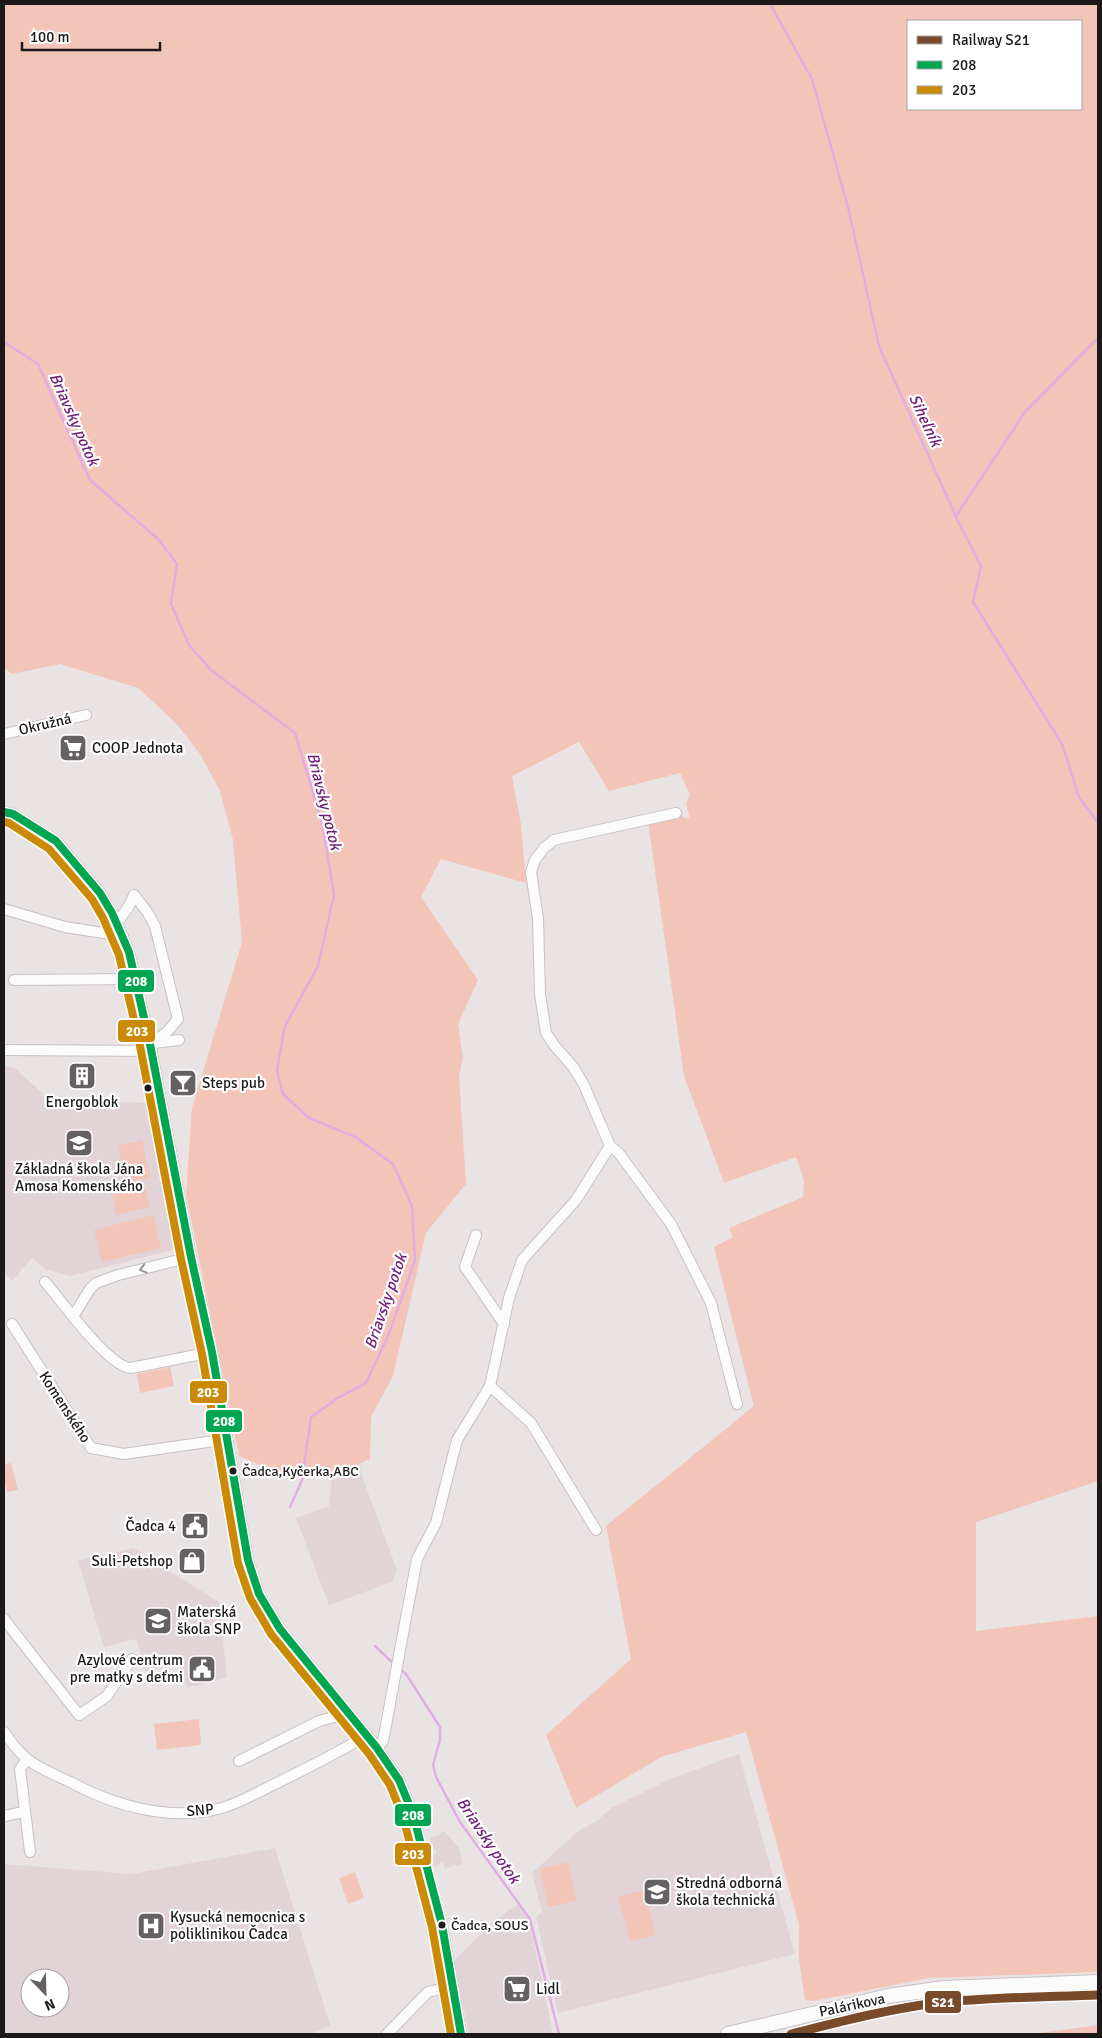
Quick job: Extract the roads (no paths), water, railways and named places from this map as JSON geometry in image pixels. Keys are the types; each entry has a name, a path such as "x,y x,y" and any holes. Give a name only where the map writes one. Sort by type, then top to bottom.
{"main road":[{"name":"Palárikova","path":"728,2034 888,1996 944,1988 1098,1982"}],"street":[{"name":"Okružná","path":"4,734 86,715"},
{"path":"4,812 13,814 56,841 100,893 123,936 136,980 151,1048 191,1257 212,1352 248,1560 259,1594 280,1629 378,1748 399,1780 413,1814 442,1925 461,2034"},
{"path":"676,813 554,840 544,848 535,860 531,872 538,919 540,994 546,1033 574,1068 584,1085 610,1146 618,1152 671,1224 712,1303 737,1404"},
{"path":"116,923 129,906 134,895 148,912 155,926 178,1019 151,1048"},
{"path":"4,909 65,927 123,936"},
{"path":"14,980 136,980"},
{"path":"4,1050 151,1048 179,1040"},
{"path":"378,1748 383,1741 394,1689 416,1558 436,1523 457,1440 490,1386 509,1298 522,1260 576,1200 610,1146"},
{"path":"476,1235 465,1267 504,1324"},
{"path":"74,1315 90,1289 96,1283 118,1275 191,1257"},
{"path":"45,1282 102,1349 116,1362 126,1368 212,1352"},
{"name":"Komenského","path":"12,1324 91,1448 124,1454 214,1441 228,1442"},
{"path":"490,1386 530,1423 596,1530"},
{"path":"4,1619 79,1715 107,1696 132,1659"},
{"path":"239,1762 319,1721 348,1713"},
{"name":"SNP","path":"4,1732 16,1749 27,1759 97,1797 152,1811 200,1812 219,1809 251,1796 319,1762 367,1735"},
{"path":"27,1759 20,1770 30,1852"},
{"path":"4,1816 24,1812"},
{"path":"387,2034 428,1992 453,1986"}],"waterway":[{"name":"Siheľník","path":"770,4 812,79 849,211 879,346 956,517 981,566 973,602 1062,744 1079,797 1098,823"},
{"path":"956,516 1025,412 1098,338"},
{"name":"Briavsky potok","path":"4,342 38,364 90,480 159,540 177,564 171,604 189,645 211,670 295,733 323,826 334,895 318,966 285,1026 277,1070 283,1094 309,1118 355,1137 393,1164 412,1206 415,1260 389,1334 366,1383 338,1398 311,1417 302,1480 290,1507"},
{"name":"Briavsky potok","path":"375,1646 394,1664"},
{"name":"Briavsky potok","path":"400,1669 406,1674 440,1727 440,1740 433,1765 436,1777 460,1822 530,1919 559,2034"}],"rail line":[{"name":"S21","path":"791,2034 882,2012 937,2003 997,1998 1098,1995"}],"place":[{"name":"COOP Jednota","path":"73,748"},
{"name":"Energoblok","path":"82,1076"},
{"name":"Steps pub","path":"183,1083"},
{"name":"Základná škola Jána Amosa Komenského","path":"79,1143"},
{"name":"Čadca,Kyčerka,ABC","path":"233,1471"},
{"name":"Čadca 4","path":"195,1526"},
{"name":"Suli-Petshop","path":"192,1561"},
{"name":"Materská škola SNP","path":"158,1621"},
{"name":"Azylové centrum pre matky s deťmi","path":"202,1669"},
{"name":"Stredná odborná škola technická","path":"657,1892"},
{"name":"Čadca, SOUS","path":"442,1925"},
{"name":"Kysucká nemocnica s poliklinikou Čadca","path":"151,1926"},
{"name":"Lidl","path":"517,1989"}]}
